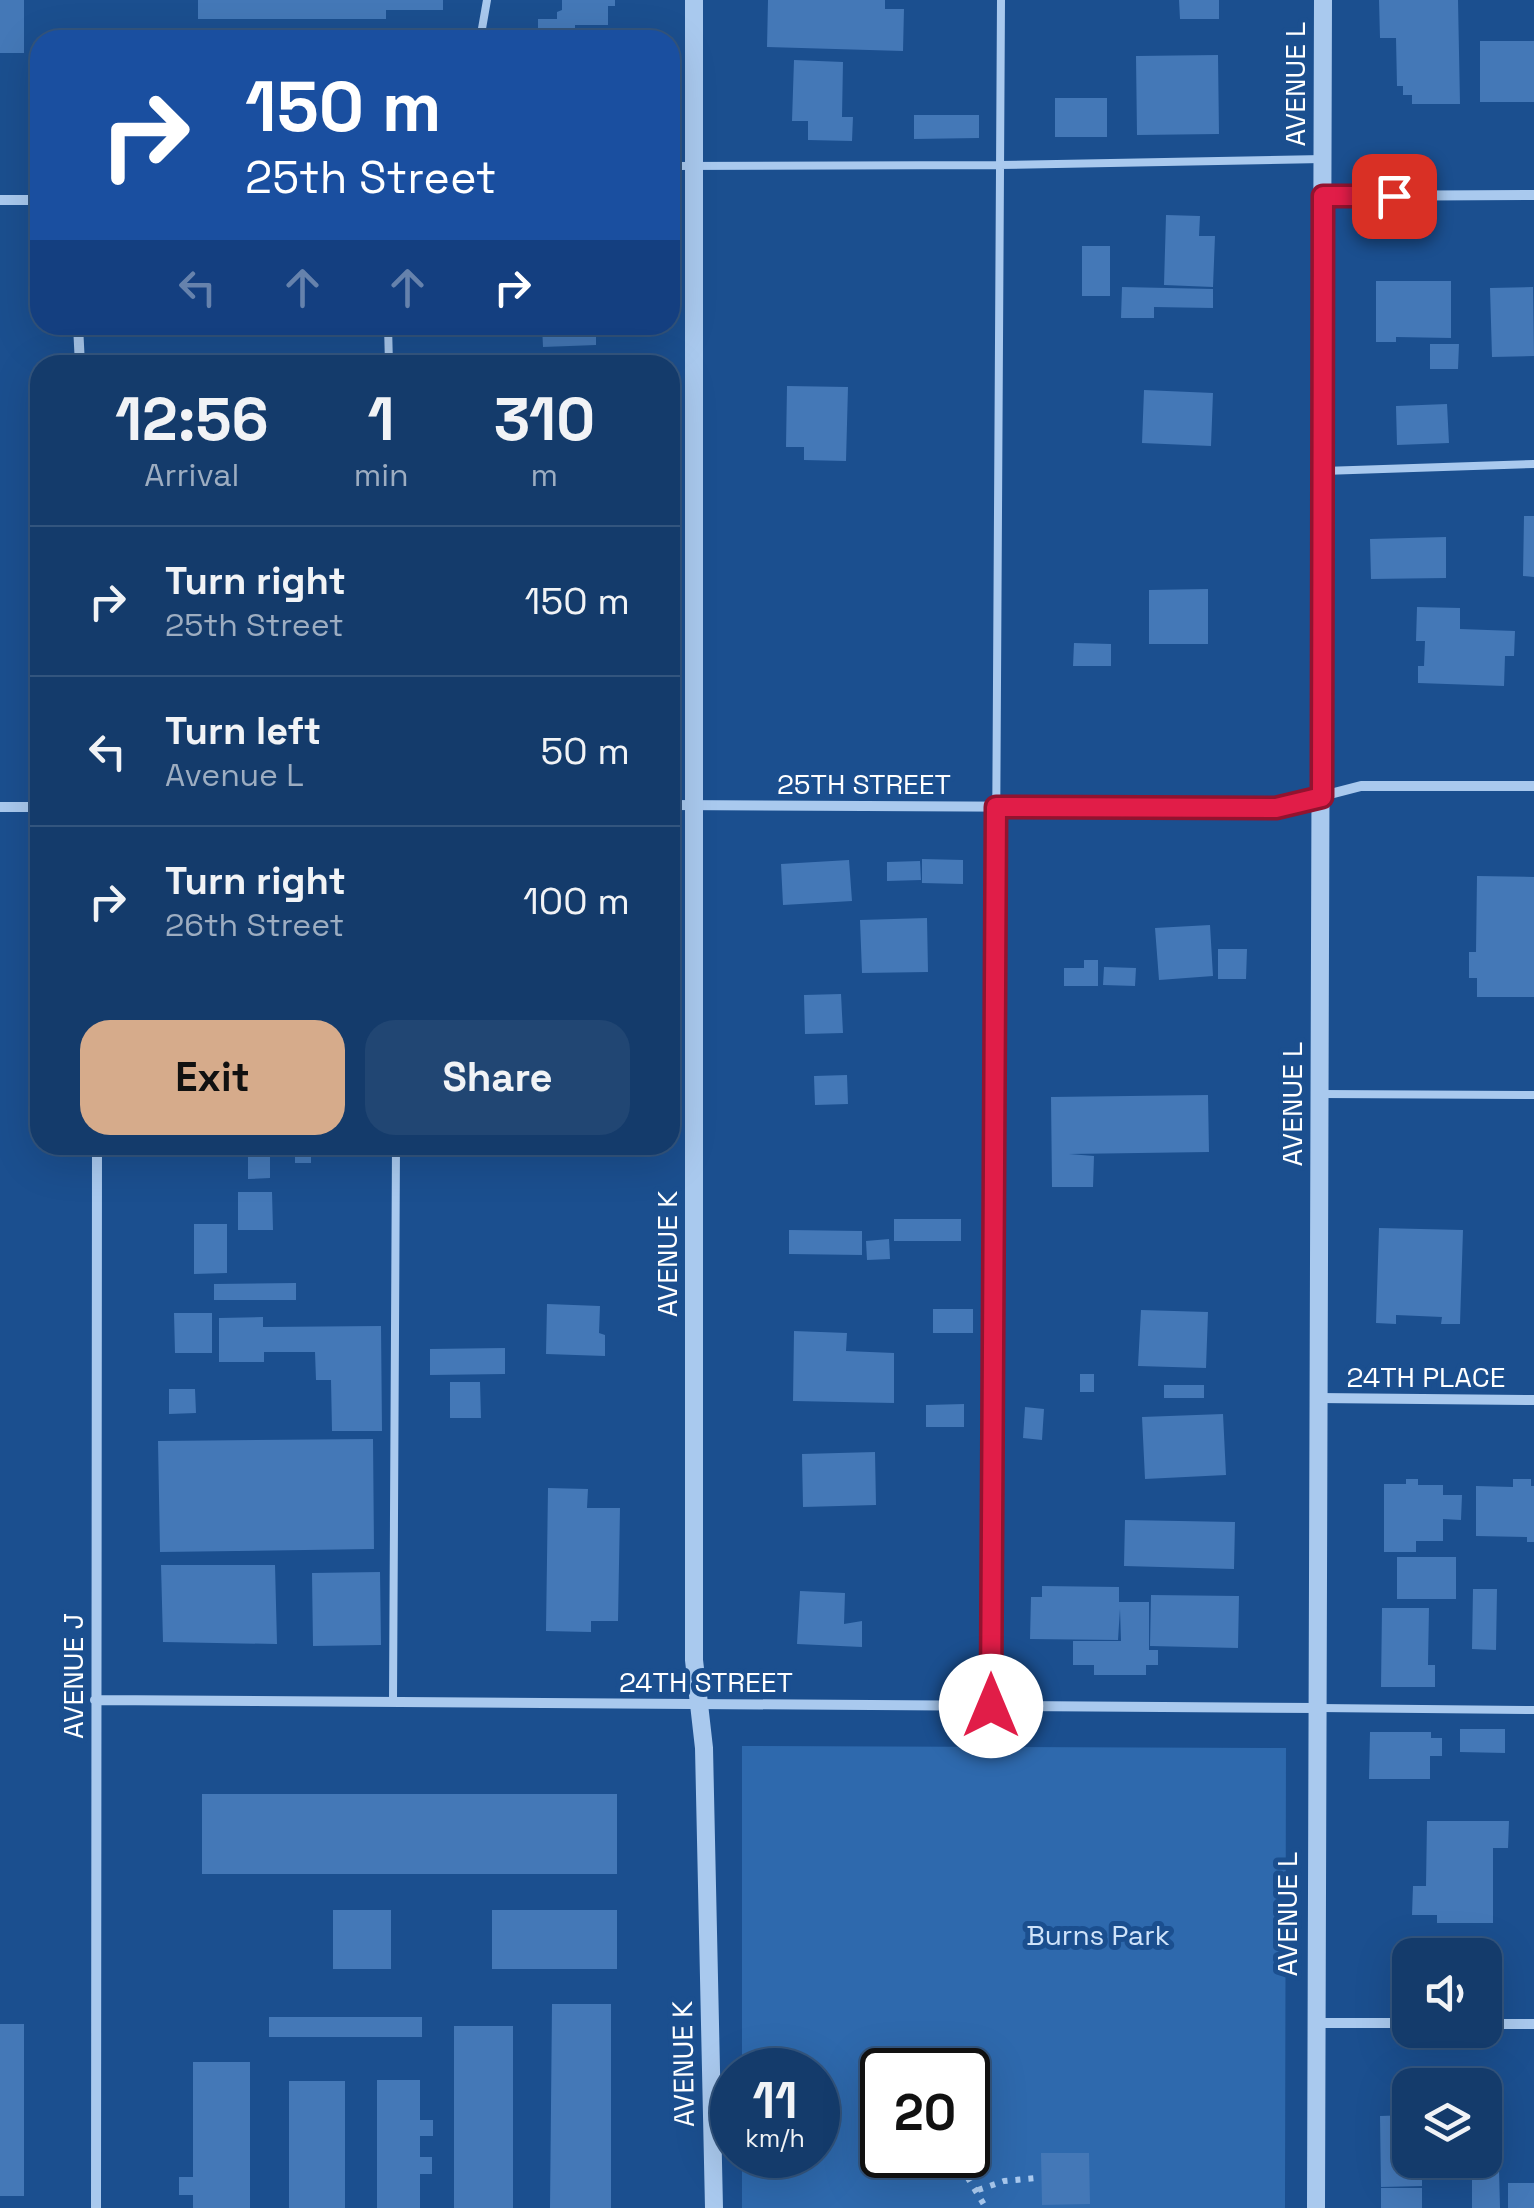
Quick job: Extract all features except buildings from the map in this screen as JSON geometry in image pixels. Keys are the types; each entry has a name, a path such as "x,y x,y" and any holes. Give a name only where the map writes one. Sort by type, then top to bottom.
{"street":[{"name":"AVENUE K","path":"694,0 694,1660 704,1748 714,2208"},
{"name":"AVENUE L","path":"1316,2208 1323,0"},
{"path":"1323,196 1534,195"},
{"path":"0,200 30,200"},
{"name":"25TH STREET","path":"680,805 1276,808 1361,786 1534,786"},
{"path":"0,807 30,806"},
{"name":"AVENUE J","path":"96,2208 97,1155"},
{"name":"24TH PLACE","path":"1318,1398 1534,1400"},
{"name":"24TH STREET","path":"95,1700 1316,1708"},
{"path":"1314,2023 1392,2023"},
{"path":"1502,2024 1534,2024"}],"lane":[{"path":"482,30 487,0"},
{"path":"991,1706 1000,0"},
{"path":"680,166 1323,158"},
{"path":"1323,472 1534,464"},
{"path":"1320,1094 1534,1095"},
{"path":"393,1702 396,1155"},
{"path":"1316,1708 1534,1710"}],"path":[{"path":"970,2178 986,2208"},
{"path":"978,2190 1004,2181 1036,2178"}],"green space":[{"name":"Burns Park","path":"742,1746 1286,1748 1285,2208 742,2208 742,2178 840,2178 840,2048 742,2048"}],"route":[{"path":"991,1706 996,807 1276,808 1322,797 1323,196 1394,196"}]}
